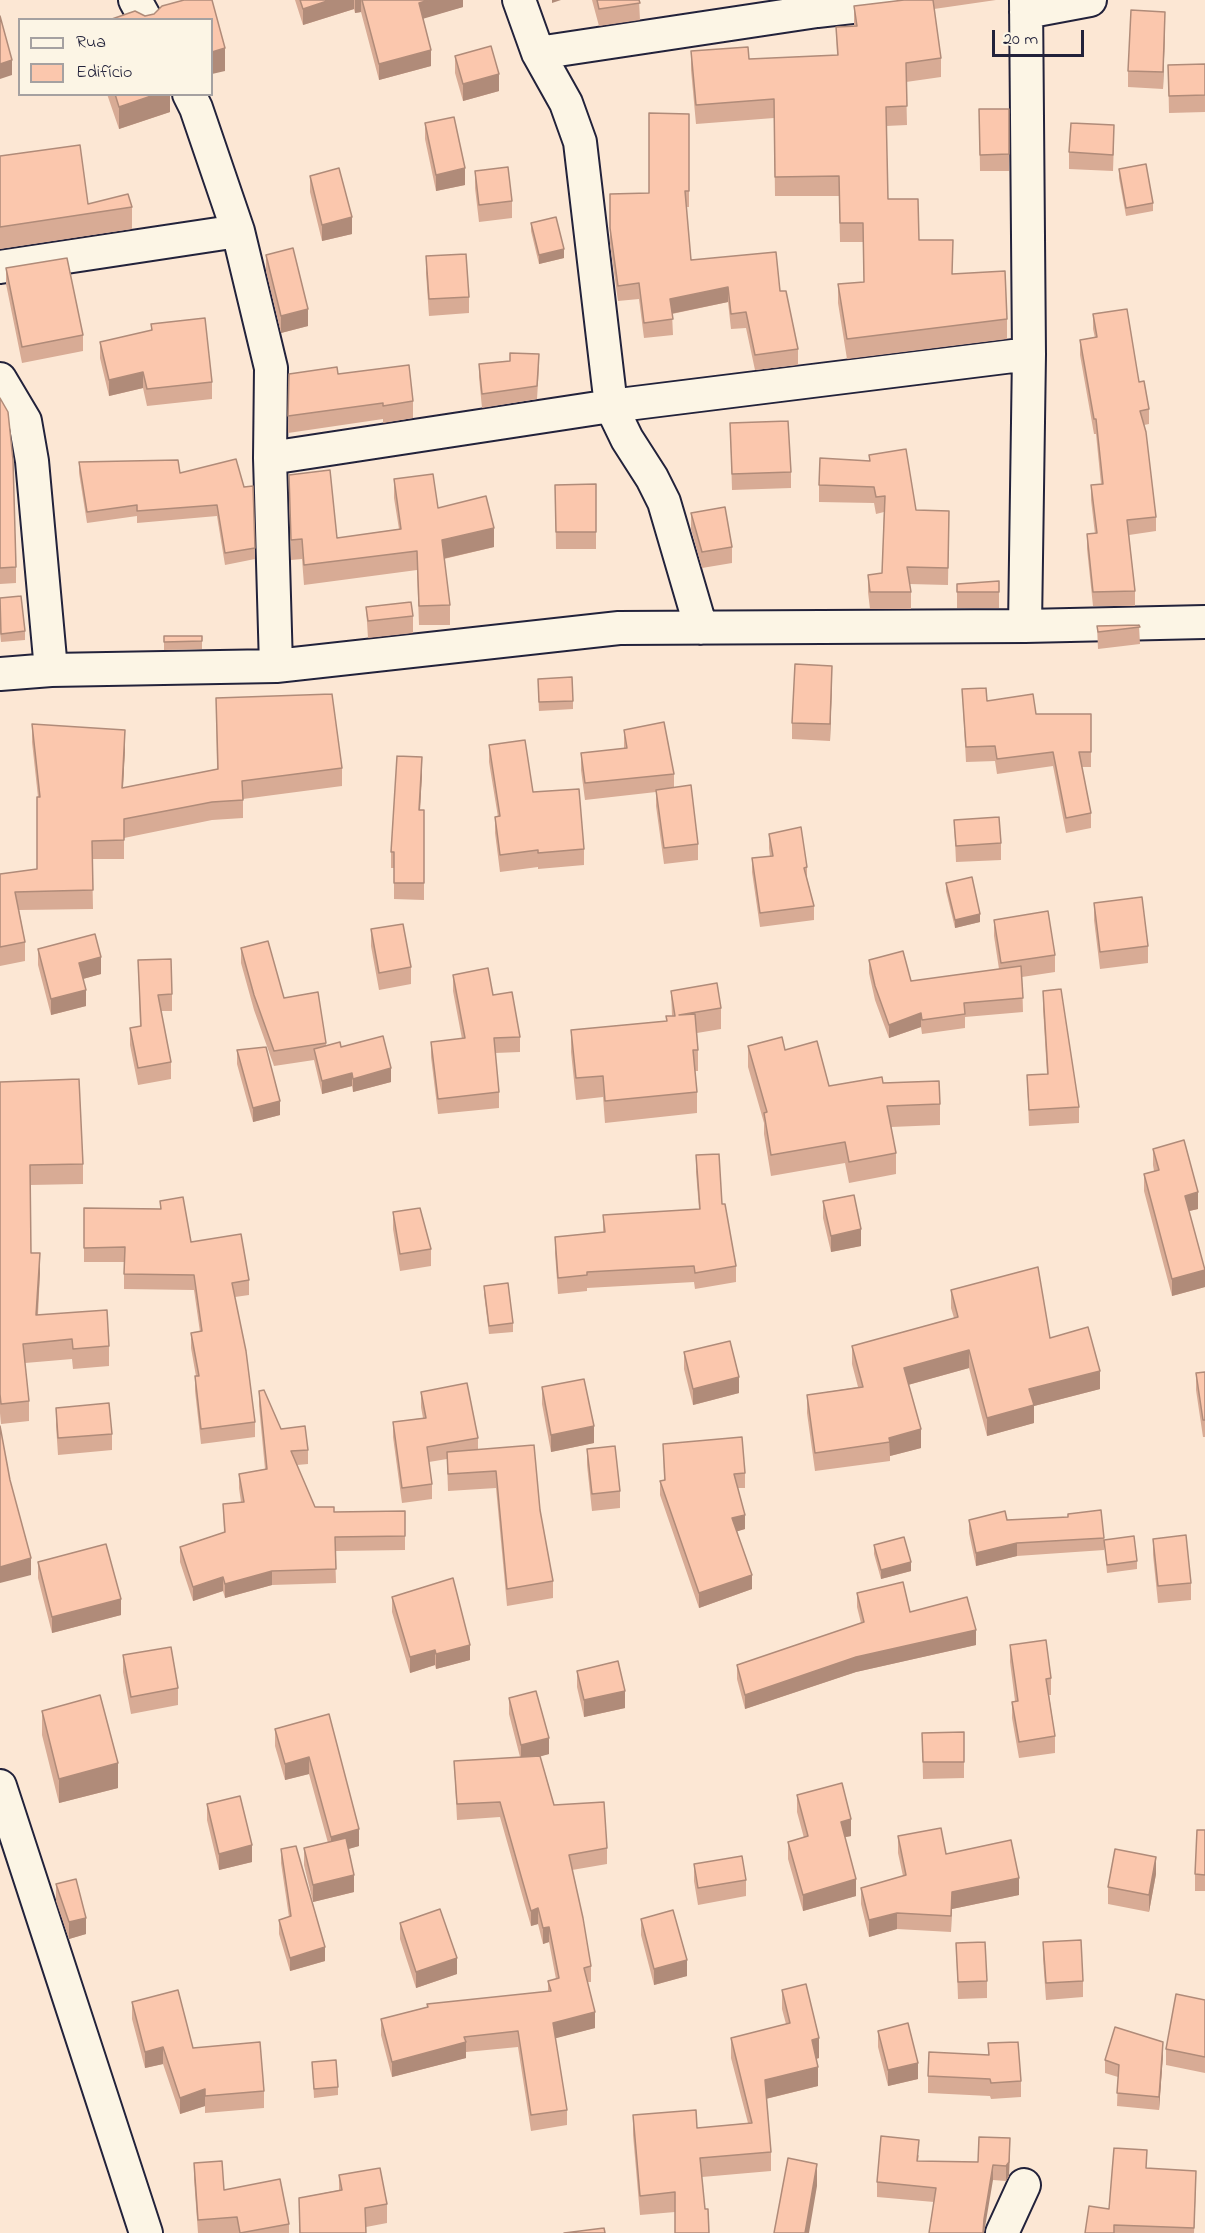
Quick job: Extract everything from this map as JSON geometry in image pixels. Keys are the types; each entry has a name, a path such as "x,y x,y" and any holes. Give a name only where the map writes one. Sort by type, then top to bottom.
{"street":[{"path":"135,0 145,18"},
{"path":"519,0 538,52 566,103 580,142 611,406 627,439 652,478 664,502 701,628"},
{"path":"538,52 817,11 913,0"},
{"path":"1025,626 1029,354 1026,6 1090,0"},
{"path":"190,96 238,231 271,368 270,458 276,666"},
{"path":"0,267 238,231"},
{"path":"270,458 611,406 1029,354"},
{"path":"0,379 25,421 27,431 32,461 51,670"},
{"path":"0,674 51,670 276,666 619,628 1025,626 1205,622"},
{"path":"0,1786 146,2233"},
{"path":"1002,2233 1024,2185"}],"building":[{"path":"184,0 212,0 225,48 213,52 213,18 115,18 135,11 145,16 154,14 162,6"},
{"path":"300,0 330,0 303,9"},
{"path":"362,0 429,0 419,3 431,50 379,64"},
{"path":"597,0 639,0 640,3 599,9"},
{"path":"904,0 933,0 941,58 906,63 907,106 886,107 888,199 918,199 919,240 953,240 952,274 1005,271 1007,319 847,339 838,284 864,282 863,223 840,223 839,176 775,177 774,99 696,105 691,51 748,47 749,59 838,55 836,27 857,26 854,6"},
{"path":"1131,10 1165,12 1163,72 1128,71"},
{"path":"0,16 12,60 0,64"},
{"path":"491,46 499,74 463,84 455,56"},
{"path":"1205,64 1205,95 1169,96 1168,65"},
{"path":"116,96 151,96 119,107"},
{"path":"979,109 1009,109 1009,154 980,155"},
{"path":"649,113 689,114 689,191 685,191 691,260 776,252 780,291 786,291 798,349 755,355 746,312 731,314 728,287 670,299 673,319 644,323 639,283 618,286 610,228 610,194 649,193"},
{"path":"454,117 465,168 436,175 425,123"},
{"path":"1071,123 1114,125 1113,155 1069,152"},
{"path":"80,145 88,204 128,194 132,207 0,227 0,156"},
{"path":"1146,164 1153,203 1126,208 1119,169"},
{"path":"508,167 512,201 479,205 475,171"},
{"path":"339,168 352,217 322,225 310,176"},
{"path":"556,217 564,249 539,255 531,223"},
{"path":"293,248 308,309 281,316 266,255"},
{"path":"466,254 469,297 429,299 426,256"},
{"path":"67,258 83,335 22,347 6,268"},
{"path":"1127,309 1139,382 1144,381 1149,409 1140,411 1146,432 1156,517 1127,520 1135,591 1093,592 1087,534 1097,533 1091,485 1103,484 1096,419 1094,419 1080,340 1097,337 1093,314"},
{"path":"205,318 212,382 147,389 143,372 109,380 100,342 152,330 151,324"},
{"path":"510,353 539,354 537,386 482,394 479,364 510,361"},
{"path":"409,365 413,401 288,416 289,374 337,367 338,374"},
{"path":"0,398 8,412 13,460 16,567 0,568"},
{"path":"788,421 791,472 732,474 730,423"},
{"path":"906,449 916,510 949,511 948,568 907,567 911,592 870,592 868,575 882,573 885,496 876,497 874,487 819,485 820,458 870,461 869,455"},
{"path":"236,459 244,487 253,486 255,548 225,553 217,505 137,511 137,505 87,512 79,462 178,460 180,473"},
{"path":"330,470 337,538 401,529 394,479 433,474 438,508 486,496 494,528 442,540 450,605 419,606 417,551 304,565 302,539 291,540 289,475"},
{"path":"596,484 596,532 556,532 555,485"},
{"path":"725,507 732,547 702,552 691,513"},
{"path":"999,581 999,592 957,592 957,584"},
{"path":"21,596 25,631 1,634 0,598"},
{"path":"411,602 413,616 368,621 366,607"},
{"path":"1139,625 1140,627 1098,632 1097,626"},
{"path":"164,636 202,636 202,641 164,642"},
{"path":"795,664 832,666 830,724 792,723"},
{"path":"572,677 573,701 539,702 538,679"},
{"path":"986,688 987,701 1033,694 1036,714 1091,714 1091,752 1079,752 1091,813 1066,818 1053,752 997,759 995,746 966,747 962,689"},
{"path":"332,694 342,768 242,781 243,800 212,802 124,819 124,840 92,841 93,890 15,892 25,942 0,947 0,874 37,869 37,797 40,797 32,724 125,730 122,788 218,769 216,698"},
{"path":"664,722 674,774 585,783 581,753 627,748 624,730"},
{"path":"525,740 533,792 579,789 584,849 538,853 538,850 500,855 495,817 500,816 489,745"},
{"path":"397,756 422,757 419,810 424,810 424,883 394,883 394,852 391,852"},
{"path":"691,785 698,844 664,848 656,790"},
{"path":"999,817 1001,843 956,846 954,820"},
{"path":"801,827 807,867 804,868 814,906 760,913 752,858 773,856 769,834"},
{"path":"972,877 980,914 955,920 946,883"},
{"path":"1142,897 1148,946 1100,952 1094,903"},
{"path":"1048,911 1055,955 1001,963 994,920"},
{"path":"403,924 411,967 379,973 371,929"},
{"path":"95,934 101,957 79,963 86,990 51,999 38,949"},
{"path":"268,941 284,998 318,992 326,1043 274,1051 254,995 241,948"},
{"path":"903,951 911,981 1021,966 1023,998 964,1003 965,1014 922,1020 921,1013 889,1025 875,986 869,960"},
{"path":"171,959 172,994 158,995 171,1062 138,1068 130,1028 141,1026 138,960"},
{"path":"488,968 493,995 512,992 520,1037 494,1038 499,1092 438,1099 431,1042 465,1038 453,975"},
{"path":"717,983 721,1008 679,1015 695,1014 698,1050 693,1050 697,1092 605,1101 603,1076 576,1078 571,1030 667,1021 666,1016 675,1016 671,991"},
{"path":"1061,989 1079,1107 1029,1110 1027,1075 1048,1074 1043,991"},
{"path":"383,1036 391,1068 353,1079 352,1073 322,1081 314,1049 340,1042 341,1047"},
{"path":"782,1037 785,1050 817,1041 829,1086 882,1077 883,1083 939,1081 940,1104 887,1106 896,1153 849,1162 845,1142 771,1155 764,1113 767,1112 748,1046"},
{"path":"266,1047 280,1101 253,1108 237,1050"},
{"path":"79,1079 83,1164 30,1165 31,1253 40,1253 36,1315 107,1310 109,1346 73,1349 72,1339 23,1344 29,1401 1,1404 0,1082"},
{"path":"1184,1140 1198,1192 1185,1196 1205,1270 1172,1279 1144,1174 1159,1170 1153,1149"},
{"path":"719,1154 722,1204 725,1204 736,1266 695,1273 694,1266 587,1272 587,1275 558,1278 555,1237 605,1232 603,1215 700,1209 696,1155"},
{"path":"854,1195 861,1229 831,1236 823,1201"},
{"path":"183,1197 191,1242 241,1234 249,1280 232,1283 246,1351 255,1422 201,1429 195,1376 199,1376 191,1333 202,1331 194,1275 124,1274 125,1247 84,1248 84,1208 161,1209 160,1201"},
{"path":"420,1208 431,1249 400,1254 393,1212"},
{"path":"1038,1267 1050,1338 1088,1327 1100,1371 1029,1389 1034,1405 987,1418 969,1350 904,1368 921,1429 889,1438 890,1442 815,1453 807,1395 863,1387 852,1346 958,1317 951,1290"},
{"path":"508,1283 513,1323 489,1326 484,1286"},
{"path":"730,1341 739,1377 693,1389 684,1352"},
{"path":"1205,1372 1205,1420 1203,1420 1196,1373"},
{"path":"584,1379 594,1426 551,1435 542,1387"},
{"path":"467,1383 478,1438 427,1447 432,1484 402,1488 393,1422 426,1418 421,1392"},
{"path":"264,1390 281,1429 305,1426 308,1450 291,1451 315,1507 334,1507 334,1512 405,1511 405,1536 335,1537 336,1569 272,1571 225,1584 223,1577 193,1587 180,1547 225,1532 223,1504 244,1502 239,1474 267,1469 259,1391"},
{"path":"109,1403 112,1434 58,1438 56,1408"},
{"path":"0,1426 10,1480 31,1558 0,1567"},
{"path":"742,1437 745,1473 734,1474 745,1515 732,1518 752,1575 699,1593 660,1481 665,1480 663,1444"},
{"path":"534,1445 540,1510 553,1581 507,1589 496,1471 448,1474 447,1452"},
{"path":"615,1446 620,1491 592,1494 587,1449"},
{"path":"1101,1510 1104,1538 1017,1543 976,1553 969,1520 1005,1511 1007,1520 1068,1517 1068,1514"},
{"path":"1186,1535 1191,1583 1158,1586 1153,1539"},
{"path":"1134,1536 1137,1561 1107,1565 1104,1540"},
{"path":"904,1537 911,1562 881,1570 874,1545"},
{"path":"106,1544 121,1599 52,1617 38,1562"},
{"path":"453,1578 470,1645 436,1654 435,1650 410,1657 392,1597"},
{"path":"903,1582 910,1612 967,1597 976,1630 856,1657 745,1695 737,1665 864,1622 857,1593"},
{"path":"1046,1640 1051,1678 1046,1679 1055,1736 1019,1742 1012,1702 1018,1701 1010,1645"},
{"path":"171,1647 178,1688 131,1697 123,1655"},
{"path":"618,1661 625,1691 584,1700 577,1671"},
{"path":"536,1691 549,1738 521,1745 509,1698"},
{"path":"100,1695 118,1763 59,1779 42,1711"},
{"path":"329,1714 359,1829 331,1837 309,1757 285,1764 275,1729"},
{"path":"964,1732 964,1762 923,1762 922,1733"},
{"path":"540,1756 554,1805 604,1802 607,1848 569,1855 591,1966 584,1968 595,2012 553,2023 567,2110 531,2115 518,2031 464,2037 466,2042 392,2062 381,2019 428,2007 427,2004 551,1991 548,1981 559,1978 549,1927 543,1928 538,1908 531,1911 500,1802 457,1804 454,1761"},
{"path":"842,1783 851,1819 841,1822 856,1879 803,1895 788,1842 808,1836 797,1795"},
{"path":"240,1796 252,1845 219,1854 207,1804"},
{"path":"941,1828 946,1854 1011,1840 1019,1878 952,1892 951,1916 897,1913 869,1920 861,1888 906,1875 898,1836"},
{"path":"1197,1830 1205,1830 1205,1875 1195,1874"},
{"path":"346,1838 354,1875 313,1885 304,1848"},
{"path":"296,1846 325,1947 290,1958 279,1920 291,1916 281,1849"},
{"path":"1115,1849 1156,1857 1149,1895 1108,1887"},
{"path":"742,1856 746,1880 698,1888 694,1864"},
{"path":"76,1879 86,1918 69,1922 56,1884"},
{"path":"440,1909 457,1958 416,1972 400,1923"},
{"path":"673,1910 687,1960 654,1969 641,1919"},
{"path":"1081,1940 1083,1981 1046,1983 1043,1942"},
{"path":"985,1942 987,1981 958,1982 956,1943"},
{"path":"806,1984 819,2038 812,2040 818,2067 765,2080 771,2152 700,2158 705,2209 708,2209 709,2233 675,2233 675,2192 640,2196 633,2115 696,2110 697,2128 752,2123 731,2038 790,2023 782,1990"},
{"path":"178,1990 193,2048 260,2042 264,2091 205,2096 205,2089 180,2098 163,2047 145,2052 132,2002"},
{"path":"1176,1994 1205,2000 1205,2057 1166,2049"},
{"path":"908,2023 918,2063 888,2070 878,2031"},
{"path":"1115,2027 1163,2042 1159,2097 1117,2093 1119,2065 1105,2060"},
{"path":"1018,2042 1021,2081 991,2083 990,2079 928,2076 929,2052 989,2055 988,2043"},
{"path":"336,2060 338,2087 314,2089 312,2062"},
{"path":"881,2136 919,2140 917,2161 978,2162 979,2137 1010,2138 1009,2162 1006,2166 993,2165 983,2233 929,2233 936,2188 877,2182"},
{"path":"1114,2148 1147,2150 1146,2168 1196,2171 1194,2228 1114,2225 1114,2233 1085,2233 1089,2206 1109,2209"},
{"path":"788,2158 817,2164 805,2233 774,2233"},
{"path":"222,2161 224,2190 280,2179 289,2224 240,2233 237,2217 198,2220 194,2163"},
{"path":"380,2168 387,2204 365,2208 366,2233 300,2233 299,2198 342,2190 339,2175"},
{"path":"604,2228 605,2233 564,2233"}]}
